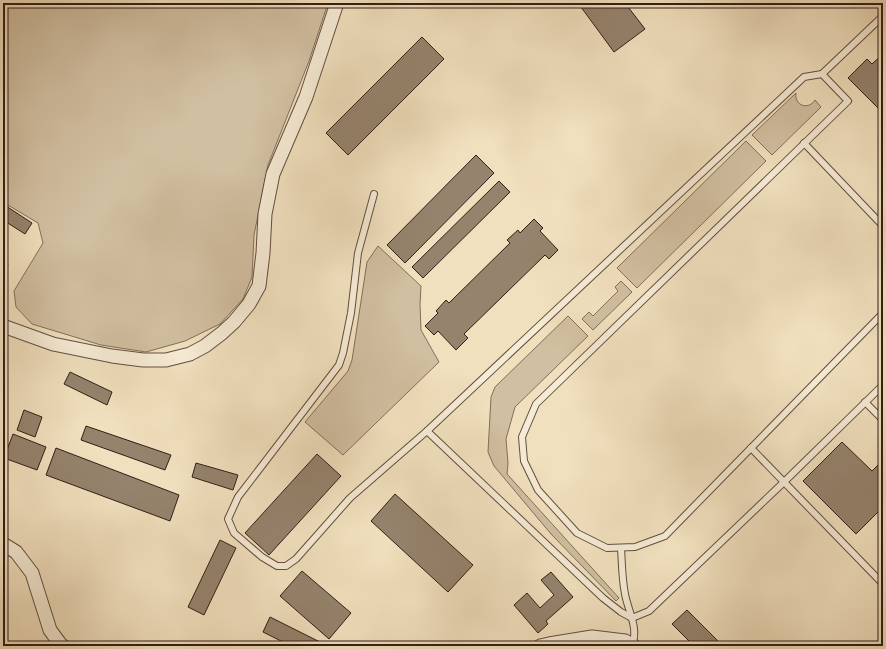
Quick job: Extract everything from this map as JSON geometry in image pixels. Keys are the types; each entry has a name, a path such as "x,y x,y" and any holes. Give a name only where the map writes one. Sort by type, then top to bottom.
{"street":[{"path":"3,326 53,344 112,356 142,360 166,360 190,354 205,346 234,322 249,304 259,286 263,253 265,214 273,174 306,97 336,3"},
{"path":"3,544 16,552 32,573 50,630 63,646"},
{"path":"540,646 592,637 625,642 633,646"}],"lane":[{"path":"374,194 358,253 351,313 343,353 338,365 238,497 228,519 234,534 262,557 277,566 286,566 296,559 350,498 427,431 804,77 822,74 883,16"},
{"path":"822,74 848,102 536,404 522,437 524,461 538,490 577,533 608,548 635,547 664,536 883,314"},
{"path":"804,143 883,226"},
{"path":"632,618 649,610 784,482 883,385"},
{"path":"865,402 883,420"},
{"path":"427,431 603,598 621,612 632,618"},
{"path":"751,448 883,584"},
{"path":"621,548 625,594 632,618 635,638 633,646"}],"shaded area":[{"path":"3,3 328,3 309,61 268,165 254,235 252,277 243,299 220,324 185,341 146,352 101,345 32,324 16,307 14,291 43,243 38,223 3,202"},
{"path":"796,93 797,101 802,105 809,105 815,100 821,107 772,155 752,135"},
{"path":"746,141 766,161 637,288 617,268"},
{"path":"378,246 421,286 421,330 439,362 343,455 305,422 348,371 352,360 367,262"},
{"path":"621,281 632,292 593,330 582,319 589,312 593,316 618,291 615,287"},
{"path":"568,316 588,336 515,407 506,439 508,463 507,474 619,598 616,601 551,534 494,466 488,452 491,397 495,387"}],"building":[{"path":"578,3 625,3 645,29 614,52"},
{"path":"422,37 444,59 348,155 326,133"},
{"path":"883,54 883,113 848,78 867,59 872,64"},
{"path":"476,155 494,173 405,263 387,245"},
{"path":"499,181 510,192 423,278 412,267"},
{"path":"3,204 32,223 25,234 3,220"},
{"path":"534,219 543,228 540,231 558,250 549,259 545,255 464,334 468,338 456,350 438,331 434,335 425,326 438,313 436,311 446,300 449,303 510,243 507,240 518,230 520,233"},
{"path":"3,261 8,264 3,273"},
{"path":"70,372 112,392 107,405 64,384"},
{"path":"24,410 42,417 35,437 17,430"},
{"path":"86,426 171,455 165,470 81,440"},
{"path":"13,434 46,447 37,470 4,458"},
{"path":"842,442 872,471 883,460 883,507 856,534 803,481"},
{"path":"56,448 179,495 170,521 46,475"},
{"path":"317,454 341,476 269,555 245,533"},
{"path":"196,463 238,475 233,490 192,477"},
{"path":"395,494 473,565 448,592 371,521"},
{"path":"220,540 236,548 204,615 188,607"},
{"path":"302,571 351,613 329,639 280,596"},
{"path":"551,572 573,597 546,621 548,624 538,633 514,605 527,593 540,608 554,595 541,580"},
{"path":"687,610 723,646 694,646 672,624"},
{"path":"270,617 328,646 291,646 263,632"}]}
